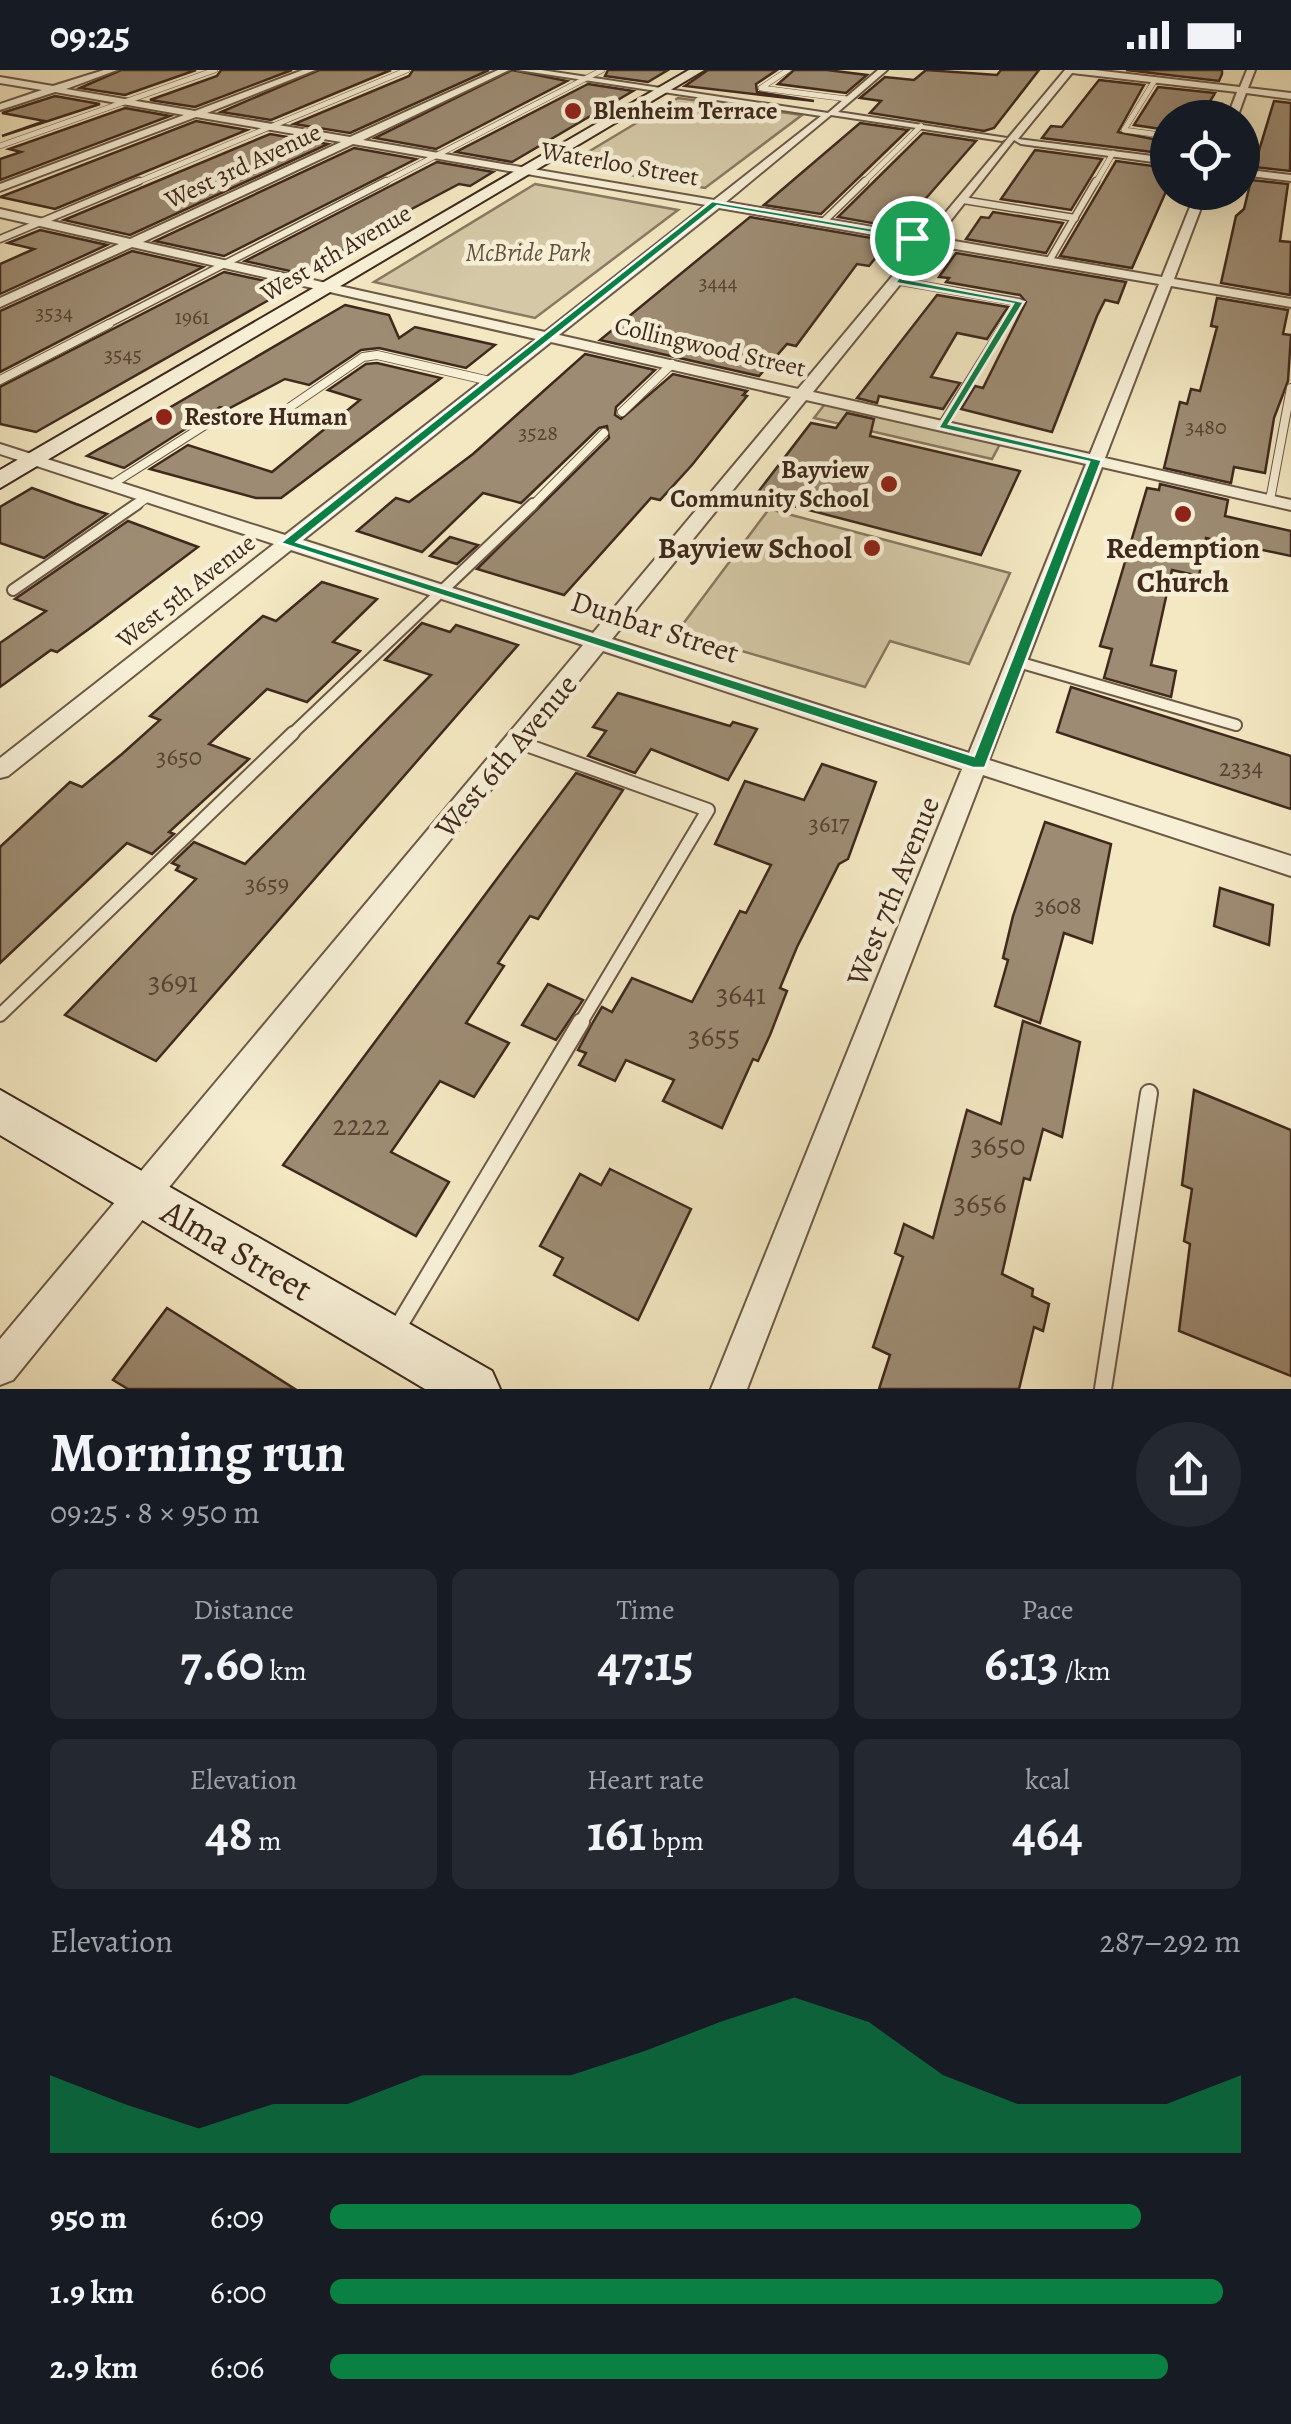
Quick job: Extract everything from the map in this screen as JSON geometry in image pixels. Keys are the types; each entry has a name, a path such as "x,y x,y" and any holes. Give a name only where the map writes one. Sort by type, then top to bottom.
{"main road":[{"name":"West 4th Avenue","path":"0,480 698,70"},
{"name":"Alma Street","path":"0,1111 474,1389"}],"street":[{"path":"0,106 112,70"},
{"path":"0,188 311,70"},
{"name":"West 3rd Avenue","path":"0,303 505,70"},
{"path":"522,70 1150,159"},
{"name":"West 5th Avenue","path":"0,770 884,70"},
{"path":"1071,70 1291,96"},
{"name":"West 6th Avenue","path":"0,1368 1071,70"},
{"path":"1239,100 1251,70"},
{"name":"Waterloo Street","path":"0,80 1291,304"},
{"path":"1260,174 1291,178"},
{"name":"West 7th Avenue","path":"729,1389 1195,210"},
{"name":"Collingwood Street","path":"0,213 1291,504"},
{"name":"Dunbar Street","path":"0,449 1291,866"}],"lane":[{"path":"0,146 215,70"},
{"path":"0,239 407,70"},
{"path":"0,380 602,70"},
{"path":"788,70 761,88 847,100"},
{"path":"1150,134 1124,130 1156,80"},
{"path":"823,222 921,126"},
{"path":"1049,261 1113,154"},
{"path":"963,200 1074,218"},
{"path":"898,280 1020,302 942,426"},
{"path":"277,416 363,357 377,354 490,381"},
{"path":"622,412 672,364"},
{"path":"1270,500 1291,388"},
{"path":"111,485 213,420"},
{"path":"0,1016 444,591 604,432"},
{"path":"13,590 148,498"},
{"path":"1018,662 1236,725"},
{"path":"390,1340 708,810 518,742"},
{"path":"1103,1389 1149,1093"}],"green space":[{"name":"McBride Park","path":"678,98 802,115 705,188 568,164"},
{"name":"McBride Park","path":"535,184 678,210 535,318 374,282"},
{"path":"825,404 1000,444 992,459 814,418"},
{"path":"769,509 1010,573 969,664 890,641 865,687 677,632"}],"building":[{"path":"121,70 196,70 125,95 80,88"},
{"path":"221,70 292,70 195,107 150,100 217,76"},
{"path":"319,70 391,70 271,120 221,112"},
{"path":"413,70 489,70 350,133 294,124 409,76"},
{"path":"512,70 567,81 436,149 375,138"},
{"path":"608,70 668,70 648,82 605,76"},
{"path":"708,70 777,70 756,84 757,92 814,101 685,86"},
{"path":"794,70 867,75 846,93 778,84"},
{"path":"926,70 997,75 1001,70 1039,70 994,128 984,131 870,113 881,101 860,98 885,77 914,80"},
{"path":"1126,70 1222,70 1222,74 1219,81"},
{"path":"1099,80 1144,85 1118,132 1150,138 1150,152 1042,138 1051,126 1062,127"},
{"path":"588,84 633,91 512,162 456,152"},
{"path":"1158,87 1215,93 1211,100 1150,100 1150,127 1134,125"},
{"path":"55,96 100,104 2,136 45,121 2,113"},
{"path":"1274,101 1291,103 1290,171 1260,168 1260,147"},
{"path":"125,108 170,116 0,180 0,159 21,152 9,149"},
{"path":"196,121 247,130 55,209 0,197"},
{"path":"860,123 908,130 821,214 764,205"},
{"path":"923,133 976,141 900,228 838,217"},
{"path":"270,134 328,144 130,235 64,220"},
{"path":"354,148 416,159 224,256 155,241"},
{"path":"1035,150 1102,159 1071,210 1001,199"},
{"path":"1116,161 1150,166 1150,210 1158,210 1132,268 1060,256"},
{"path":"437,162 493,172 470,186 459,184 406,212 303,274 245,261"},
{"path":"1260,181 1288,184 1280,241 1291,242 1290,295 1221,283 1236,216 1243,210 1260,210"},
{"path":"993,212 1063,223 1046,253 966,239 981,217 989,218"},
{"path":"750,217 889,241 869,266 857,264 796,346 787,344 759,376 600,340"},
{"path":"40,230 107,245 0,294 0,264 34,249 8,243"},
{"path":"132,251 203,267 0,372 0,311"},
{"path":"956,253 1126,282 1118,303 1105,300 1097,316 1052,432 961,409 975,386 983,388 1026,302 1020,295 946,282 949,278 939,277"},
{"path":"224,272 284,285 276,290 283,292 36,432 0,424 0,387"},
{"path":"937,295 1008,307 987,339 957,333 931,377 960,383 943,409 879,396 877,403 857,398"},
{"path":"1217,298 1288,310 1283,334 1291,335 1288,381 1274,418 1265,473 1234,467 1231,483 1164,468 1180,402 1187,404 1191,389 1200,391 1217,327 1211,326"},
{"path":"345,305 389,315 399,338 415,327 495,345 466,368 379,348 361,350 309,385 285,379 228,409 220,407 124,468 87,456"},
{"path":"585,354 655,370 616,407 615,415 621,419 673,374 747,391 743,395 747,396 660,500 651,498 564,595 477,569 609,438 607,426 599,428 521,503 483,493 422,552 357,531 396,498 409,502 473,454"},
{"path":"377,363 441,378 281,498 256,498 150,469 188,445 272,472 360,400 328,390 366,364"},
{"name":"Bayview Community School","path":"847,413 874,419 870,436 1020,471 981,555 755,496 811,423 836,428"},
{"path":"1160,484 1228,500 1225,516 1291,531 1291,556 1206,538 1199,576 1172,570 1151,665 1176,671 1171,697 1104,678 1112,649 1100,646 1147,488 1159,490"},
{"path":"32,488 107,514 44,558 0,543 0,507"},
{"path":"128,521 198,547 57,652 51,650 0,687 0,643 46,611 15,599"},
{"path":"450,537 478,545 457,564 430,556"},
{"path":"322,582 377,599 333,642 360,651 307,702 267,689 209,744 249,759 169,832 174,834 152,854 127,843 0,963 0,847 70,782 82,787 122,754 160,720 150,716 263,616 276,621"},
{"path":"422,623 450,632 456,625 518,645 156,1061 65,1015 196,879 176,870 179,866 172,863 194,842 245,864 431,675 385,660"},
{"path":"1071,687 1291,756 1291,809 1057,732"},
{"path":"618,693 730,726 733,722 757,729 728,780 651,749 635,773 588,756 606,731 593,727"},
{"path":"822,764 876,782 848,859 839,864 797,947 780,988 787,991 770,1035 758,1061 753,1059 722,1128 663,1101 674,1080 626,1060 615,1081 579,1065 586,1053 578,1050 602,1007 612,1012 632,978 692,1002 740,911 746,913 771,865 715,844 745,781 804,800"},
{"path":"576,773 623,790 538,919 530,916 498,963 504,966 466,1023 509,1043 474,1097 440,1081 391,1152 449,1182 416,1236 283,1165"},
{"path":"1045,822 1111,844 1092,943 1064,933 1040,1023 995,1006 1008,960 1003,958 1013,916"},
{"path":"1220,888 1273,905 1269,945 1214,926"},
{"path":"548,984 583,1000 556,1040 522,1025"},
{"path":"1023,1021 1080,1042 1062,1137 1043,1129 1030,1180 1024,1178 1002,1274 1033,1289 1032,1296 1049,1304 1043,1331 1034,1327 1019,1389 879,1389 890,1355 873,1347 903,1257 895,1253 904,1224 933,1238 967,1110 1001,1124"},
{"path":"1194,1090 1291,1130 1291,1376 1179,1331 1190,1244 1184,1241 1192,1189 1182,1185"},
{"path":"610,1169 691,1209 638,1320 554,1275 563,1258 540,1246 580,1174 601,1185"},
{"path":"167,1308 295,1389 128,1389 113,1380"}],"place":[{"name":"Blenheim Terrace","path":"573,111"},
{"name":"Restore Human","path":"164,417"},
{"name":"Bayview Community School","path":"889,484"},
{"name":"Redemption Church","path":"1183,514"},
{"name":"Bayview School","path":"872,548"}],"route":[{"path":"715,203 912,238 930,240 898,280 1020,302 942,426 1096,460 979,764 287,543 715,203"}]}
